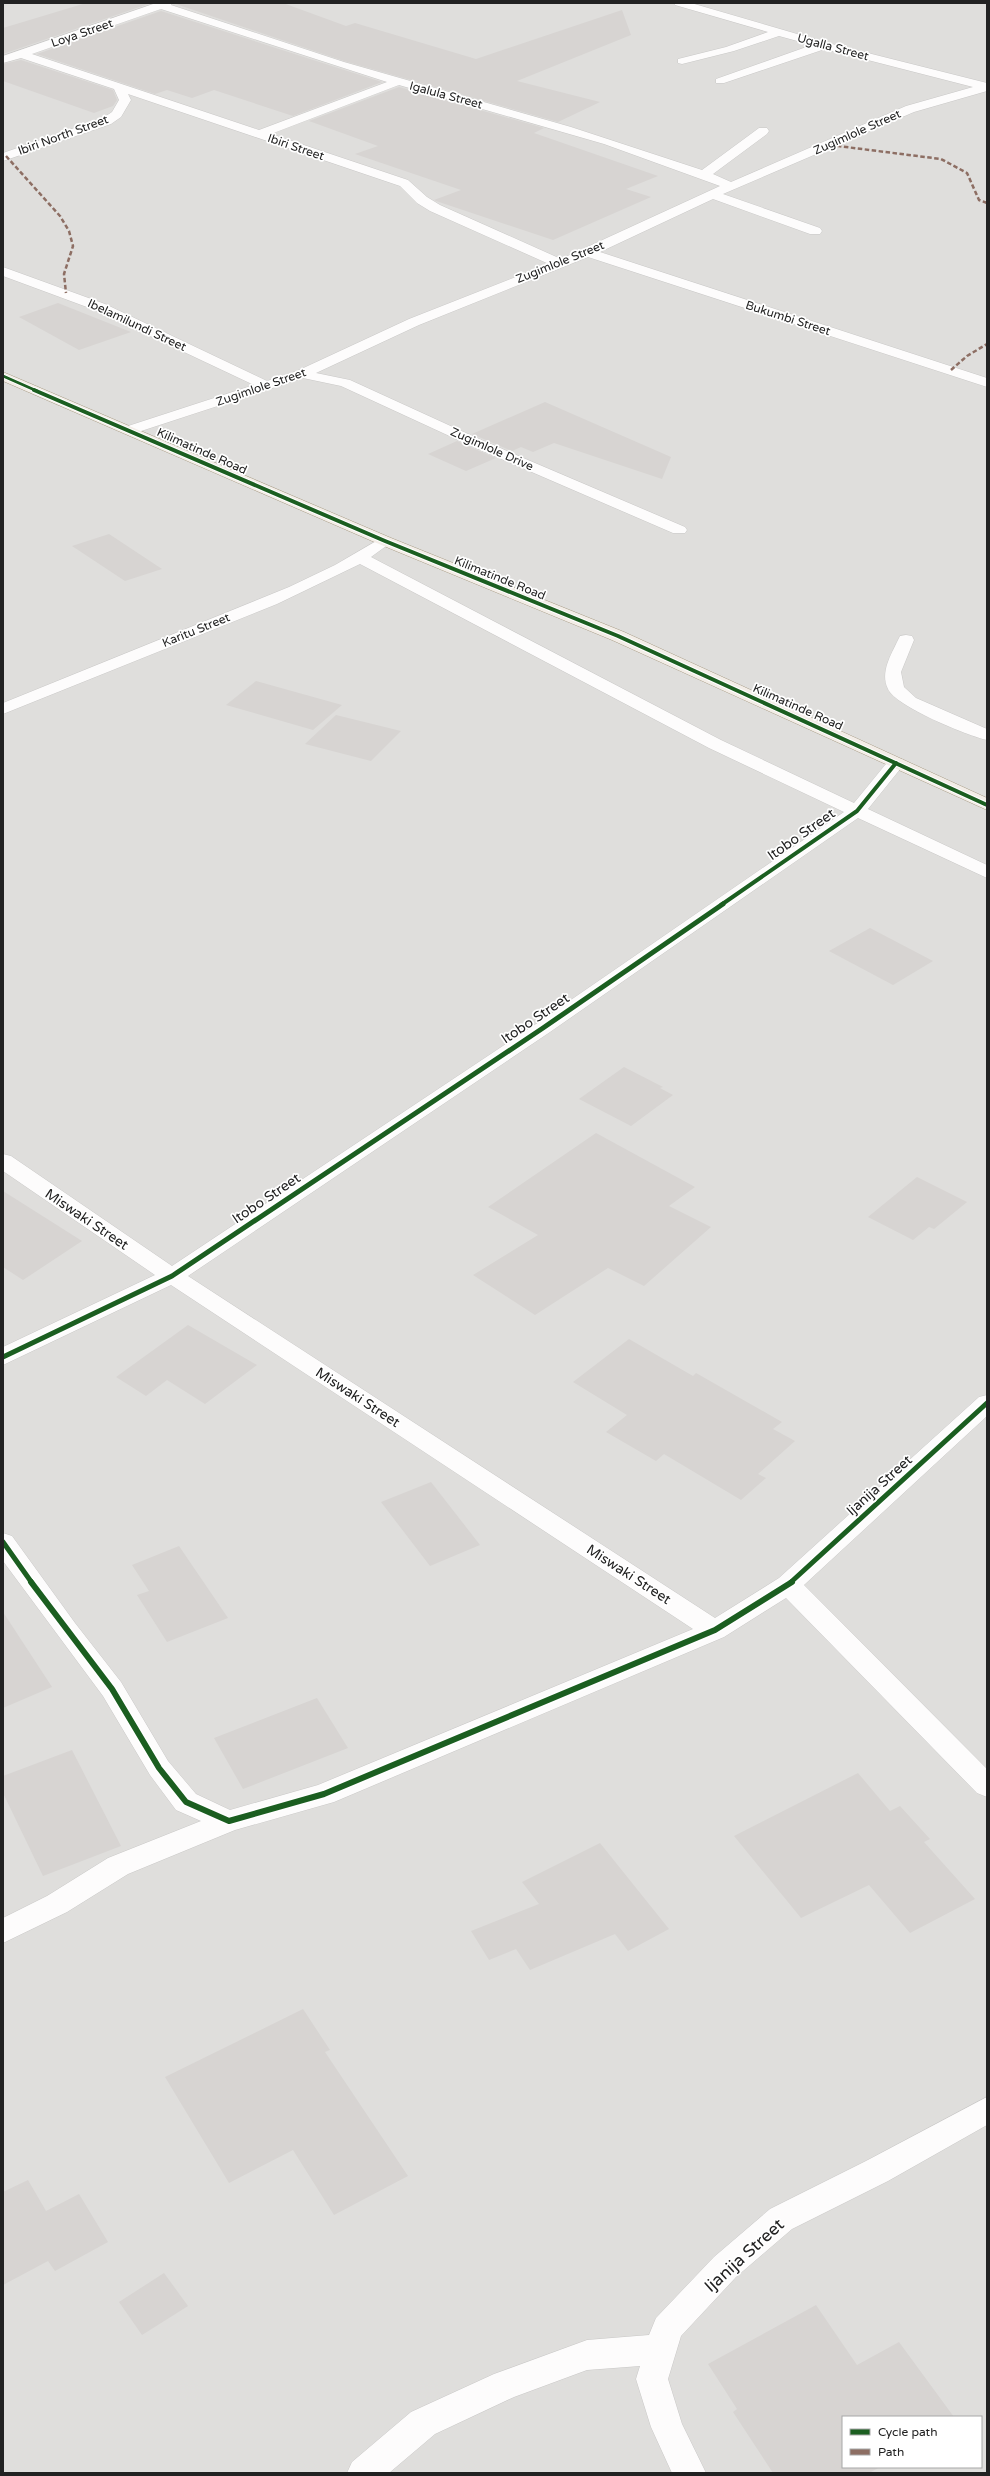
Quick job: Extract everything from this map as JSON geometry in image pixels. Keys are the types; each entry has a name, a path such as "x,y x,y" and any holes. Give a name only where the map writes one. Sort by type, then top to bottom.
{"main road":[{"name":"Kilimatinde Road","path":"3,376 385,541 618,636 987,805"}],"street":[{"name":"Ugalla Street","path":"679,3 824,45 986,87"},
{"name":"Loya Street","path":"3,60 164,4"},
{"name":"Igalula Street","path":"164,4 398,82 562,126 704,174 731,186"},
{"path":"682,61 730,49 779,32"},
{"path":"720,81 824,45"},
{"name":"Ibiri Street","path":"21,54 120,89 260,134 404,183 422,200 435,208 559,263"},
{"path":"260,134 398,82"},
{"name":"Zugimlole Street","path":"130,430 302,374 414,322 559,263 588,253 712,194 910,109 986,87"},
{"name":"Ibiri North Street","path":"3,157 107,121 123,107 125,100 120,89"},
{"path":"704,174 763,131"},
{"path":"712,194 815,231"},
{"name":"Bukumbi Street","path":"588,253 987,383"},
{"name":"Ibelamilundi Street","path":"3,271 100,307 267,386"},
{"name":"Zugimlole Drive","path":"302,374 345,384 474,442 679,530"},
{"name":"Karitu Street","path":"3,710 73,679 292,593 361,558 385,541"},
{"path":"361,558 558,664 715,744 987,872"},
{"path":"906,640 893,672 896,689 910,702 987,734"},
{"name":"Itobo Street","path":"3,1358 43,1336 172,1276 543,1028 857,810 896,763"},
{"name":"Miswaki Street","path":"3,1161 172,1276 715,1630"},
{"name":"Ijanija Street","path":"3,1931 57,1904 118,1866 229,1821 324,1794 715,1630 788,1585 987,1403"},
{"path":"3,1542 66,1630 112,1690 159,1768 186,1802 229,1821"},
{"path":"788,1585 987,1786"},
{"name":"Ijanija Street","path":"689,2473 667,2427 652,2380 667,2328 725,2267 781,2219 877,2171 987,2110"},
{"path":"364,2473 423,2423 506,2385 587,2355 661,2349"}],"shaded area":[{"path":"3,3 987,3 987,2473 3,2473"}],"building":[{"path":"86,3 151,3 3,54 3,28"},
{"path":"173,3 283,3 346,26 355,23 476,59 622,10 631,35 517,81 600,102 558,122 344,61"},
{"path":"161,11 382,82 293,116 214,90 192,98 167,90 155,94 37,54"},
{"path":"21,60 113,90 117,100 113,106 94,113 3,81 3,64"},
{"path":"399,87 544,128 534,133 658,176 626,189 651,197 553,240 436,201 434,200 461,190 355,154 378,146 309,121"},
{"path":"58,303 131,332 79,350 19,317"},
{"path":"545,402 671,457 662,479 554,443 533,452 521,447 512,451 472,434"},
{"path":"457,441 496,458 466,471 428,454"},
{"path":"109,534 162,569 125,581 72,546"},
{"path":"256,681 342,705 313,730 226,705"},
{"path":"336,715 401,731 371,761 305,744"},
{"path":"870,928 933,961 893,985 829,951"},
{"path":"624,1067 663,1087 660,1088 673,1095 631,1126 579,1099"},
{"path":"596,1133 695,1187 669,1206 711,1227 644,1286 608,1268 535,1315 473,1275 538,1235 488,1207"},
{"path":"917,1177 967,1202 934,1229 929,1227 913,1240 868,1217"},
{"path":"3,1191 82,1241 23,1280 3,1267"},
{"path":"188,1325 257,1365 205,1404 167,1380 146,1396 116,1377"},
{"path":"629,1339 693,1376 696,1373 782,1422 773,1429 795,1441 758,1474 766,1478 741,1500 664,1454 656,1461 606,1432 627,1415 573,1382"},
{"path":"431,1482 480,1545 430,1566 381,1502"},
{"path":"179,1546 228,1618 167,1642 137,1595 149,1591 132,1565"},
{"path":"3,1612 52,1687 3,1708"},
{"path":"317,1698 348,1748 243,1789 214,1738"},
{"path":"72,1750 121,1846 43,1876 3,1793 3,1776"},
{"path":"858,1773 890,1811 900,1806 930,1839 924,1842 975,1899 910,1933 869,1885 801,1918 734,1836"},
{"path":"600,1843 669,1929 628,1951 615,1934 530,1970 516,1949 489,1960 471,1931 539,1904 522,1882"},
{"path":"303,2009 330,2050 325,2052 408,2176 334,2215 293,2150 229,2183 165,2077"},
{"path":"28,2180 46,2211 79,2194 108,2242 55,2271 48,2261 3,2285 3,2192"},
{"path":"164,2273 188,2306 142,2335 119,2302"},
{"path":"816,2305 857,2365 899,2342 953,2416 842,2416 842,2468 878,2468 869,2473 773,2473 733,2412 737,2409 708,2364"}],"marked path":[{"path":"830,145 941,159 967,173 979,200 987,203"},
{"path":"6,156 60,216 69,231 73,246 64,274 66,293"},
{"path":"951,370 967,356 987,344"}],"cycle path":[{"path":"3,376 385,541 618,636 987,805"},
{"path":"3,1357 43,1336 172,1276 543,1028 857,811 896,763"},
{"path":"3,1542 66,1630 112,1689 159,1768 186,1802 229,1821 324,1794 715,1630 788,1585 987,1403"}]}
